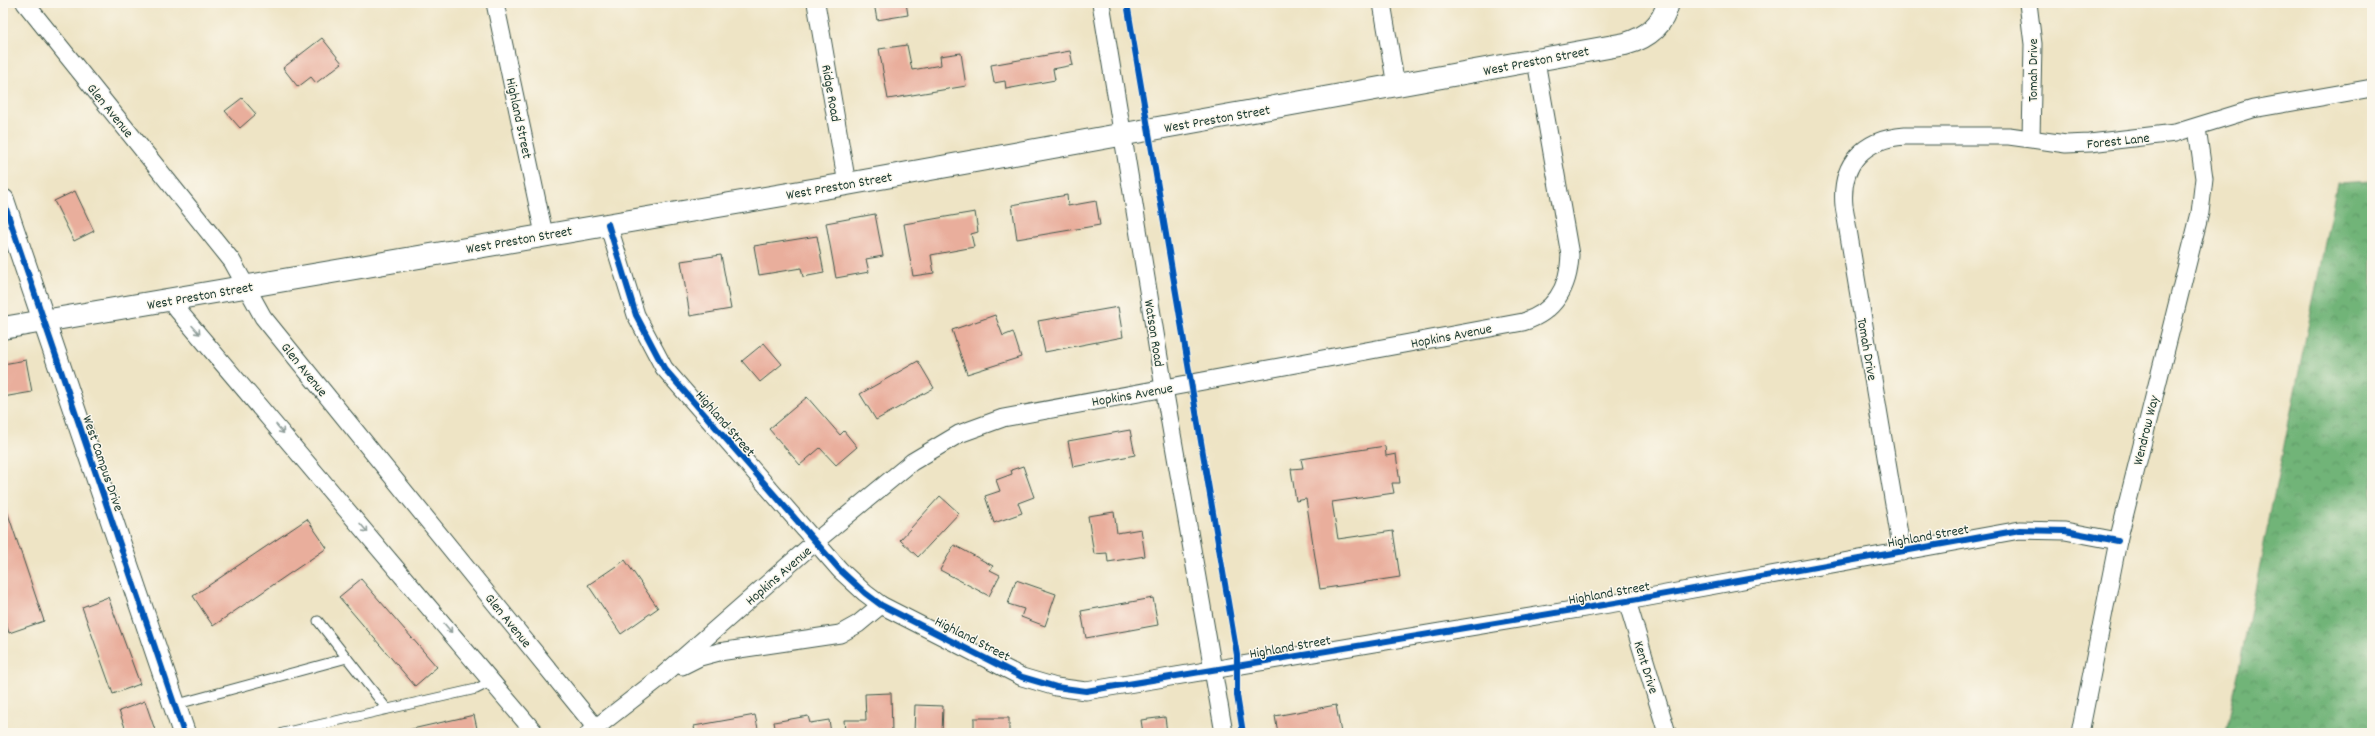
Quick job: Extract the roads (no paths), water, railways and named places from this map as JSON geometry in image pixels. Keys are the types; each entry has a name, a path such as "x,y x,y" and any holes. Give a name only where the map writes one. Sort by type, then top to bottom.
{"street":[{"name":"Glen Avenue","path":"25,3 232,261 263,317 593,730"},
{"name":"Highland Street","path":"495,3 544,234"},
{"name":"Ridge Road","path":"816,3 847,184"},
{"name":"Watson Road","path":"1101,3 1124,134 1164,388 1224,733"},
{"path":"1382,3 1396,86"},
{"name":"Tomah Drive","path":"2028,3 2033,44 2031,138"},
{"name":"West Preston Street","path":"3,328 246,288 544,234 847,184 1536,61 1635,41 1651,31 1666,10"},
{"name":"Hopkins Avenue","path":"593,730 661,677 815,542 912,462 959,434 1003,418 1534,319 1552,305 1565,286 1570,255 1536,61"},
{"name":"Forest Lane","path":"1863,152 1882,140 1897,136 2031,138 2076,144 2175,133 2197,128 2253,109 2372,88"},
{"name":"Wendrow Way","path":"2080,733 2118,541 2200,213 2204,178 2197,128"},
{"name":"Tomah Drive","path":"1863,152 1846,173 1843,188 1844,206 1902,552"},
{"name":"West Campus Drive","path":"3,200 184,733"},
{"name":"Highland Street","path":"608,224 631,302 656,356 687,397 849,579 882,604 1022,677 1056,687 1086,691 1213,671 1627,601 2033,529 2065,531 2118,541"},
{"path":"170,301 535,733"},
{"name":"Kent Drive","path":"1627,601 1667,733"},
{"name":"Hopkins Avenue","path":"661,677 700,657 719,652 840,634 858,624 882,604"}],"lane":[{"path":"318,621 387,710"},
{"path":"174,705 347,658"},
{"path":"283,733 476,689 492,681"}]}
